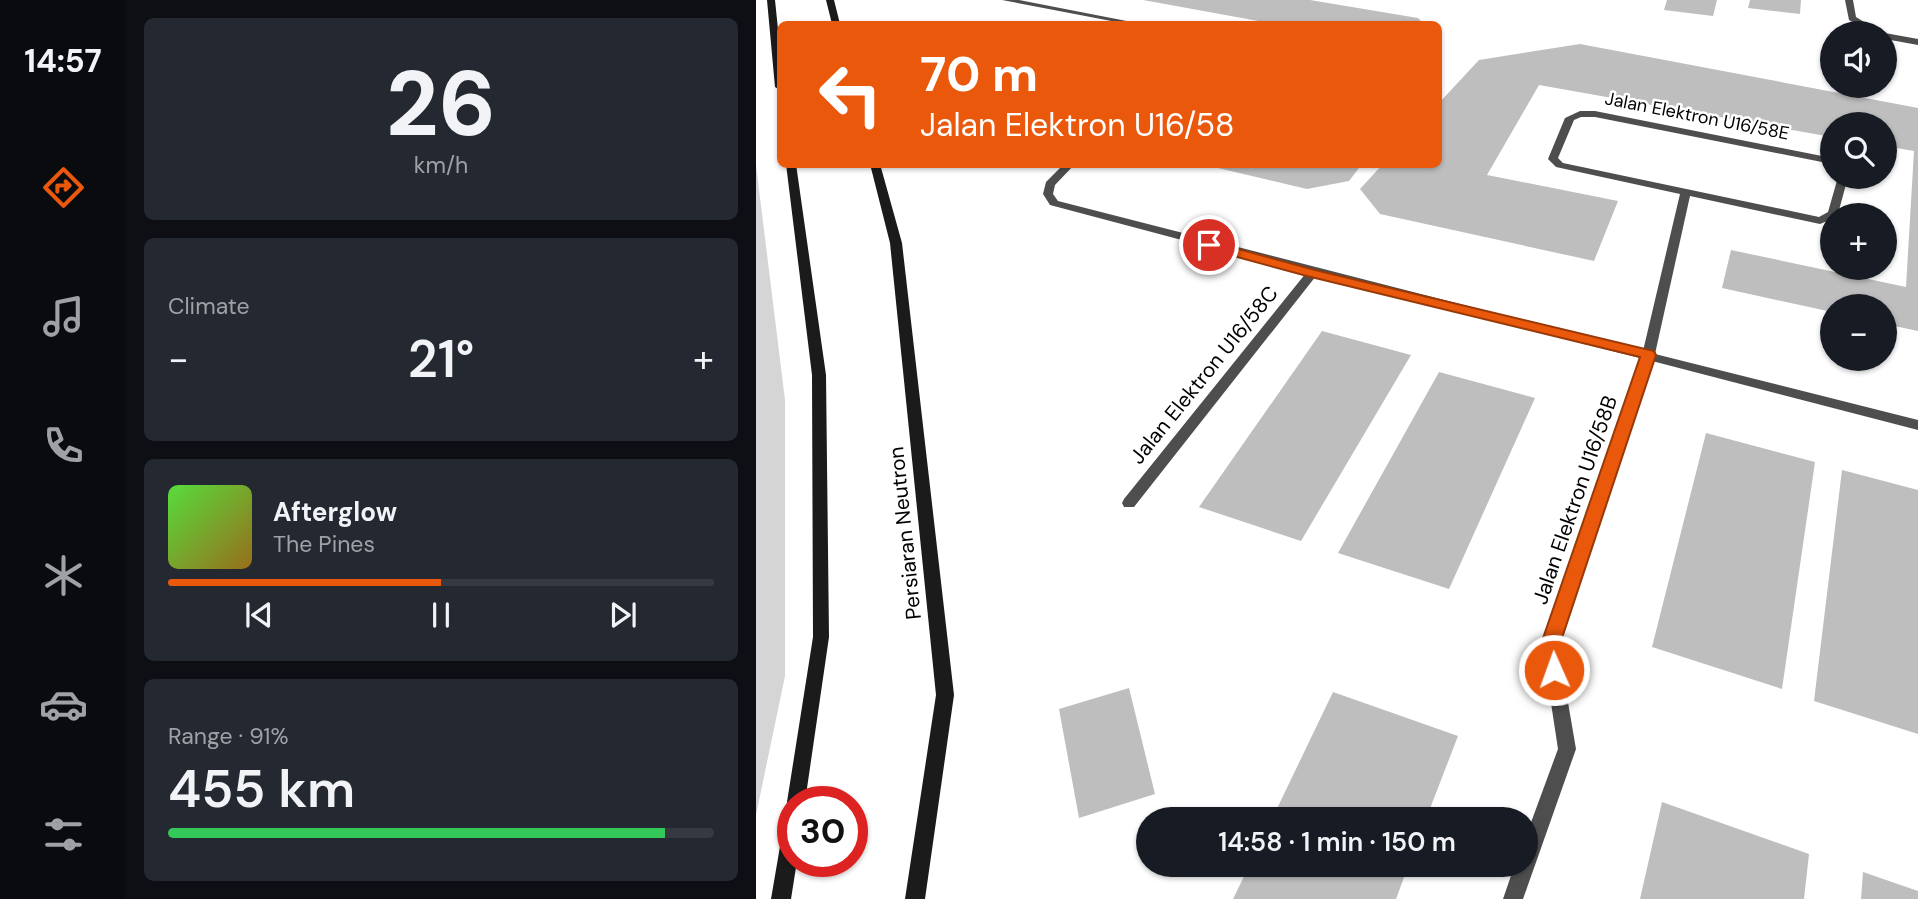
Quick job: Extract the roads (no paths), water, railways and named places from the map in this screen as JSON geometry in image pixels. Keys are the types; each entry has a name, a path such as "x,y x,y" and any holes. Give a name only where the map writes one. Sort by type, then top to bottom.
{"street":[{"path":"771,0 777,58"},
{"path":"830,0 835,21"},
{"path":"1006,0 1120,21"},
{"path":"1849,0 1852,18 1857,21"},
{"path":"1062,11 1066,21"},
{"path":"1897,38 1918,42"},
{"name":"Jalan Elektron U16/58E","path":"1820,159 1595,114 1580,114 1570,118 1553,159 1559,164 1820,221 1833,214 1840,189"},
{"path":"792,168 819,375 821,637 798,786"},
{"name":"Persiaran Neutron","path":"876,168 897,243 945,695 915,899"},
{"path":"1066,168 1050,184 1048,194 1054,203 1312,274 1648,355 1918,425"},
{"path":"1648,355 1686,192"},
{"name":"Jalan Elektron U16/58C","path":"1129,503 1312,274"},
{"name":"Jalan Elektron U16/58B","path":"1538,830 1567,749 1550,644 1648,355"},
{"path":"781,899 784,877"},
{"name":"Jalan Elektron U16/58B","path":"1513,899 1521,877"}]}
